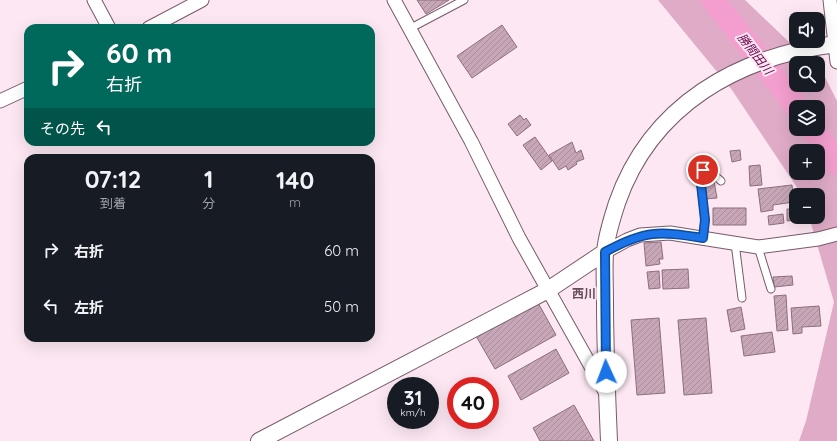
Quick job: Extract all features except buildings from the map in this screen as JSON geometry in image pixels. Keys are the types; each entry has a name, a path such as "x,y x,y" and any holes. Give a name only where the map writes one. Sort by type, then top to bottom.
{"street":[{"path":"94,0 107,24"},
{"path":"157,24 202,0"},
{"path":"394,0 471,141 519,238 607,395"},
{"path":"830,0 837,62"},
{"path":"609,441 605,252 610,223 622,189 630,172 650,141 668,118 684,104 717,81 752,64 813,47 836,44"},
{"path":"0,101 24,90"},
{"path":"259,441 548,290 605,252 640,235 670,233 758,247 818,239 837,234"}],"lane":[{"path":"409,29 464,0"},
{"path":"703,238 705,220 701,184 703,170 710,171 721,181"},
{"path":"734,243 742,298"},
{"path":"758,247 771,289"}],"shaded area":[{"path":"658,0 745,0 789,42 789,48 795,48 804,56 789,56 789,92 825,92 825,77 837,101 837,441 799,441 806,421 834,302 811,224 825,224 825,188 797,188 792,180 825,180 825,144 789,144 789,176 732,90"}],"waterway":[{"name":"勝間田川","path":"713,0 792,100"},
{"name":"勝間田川","path":"818,136 837,164"}],"district":[{"name":"西川","path":"584,294"}],"route":[{"path":"606,372 605,252 640,235 670,233 703,238 705,220 701,184 703,170"}]}
